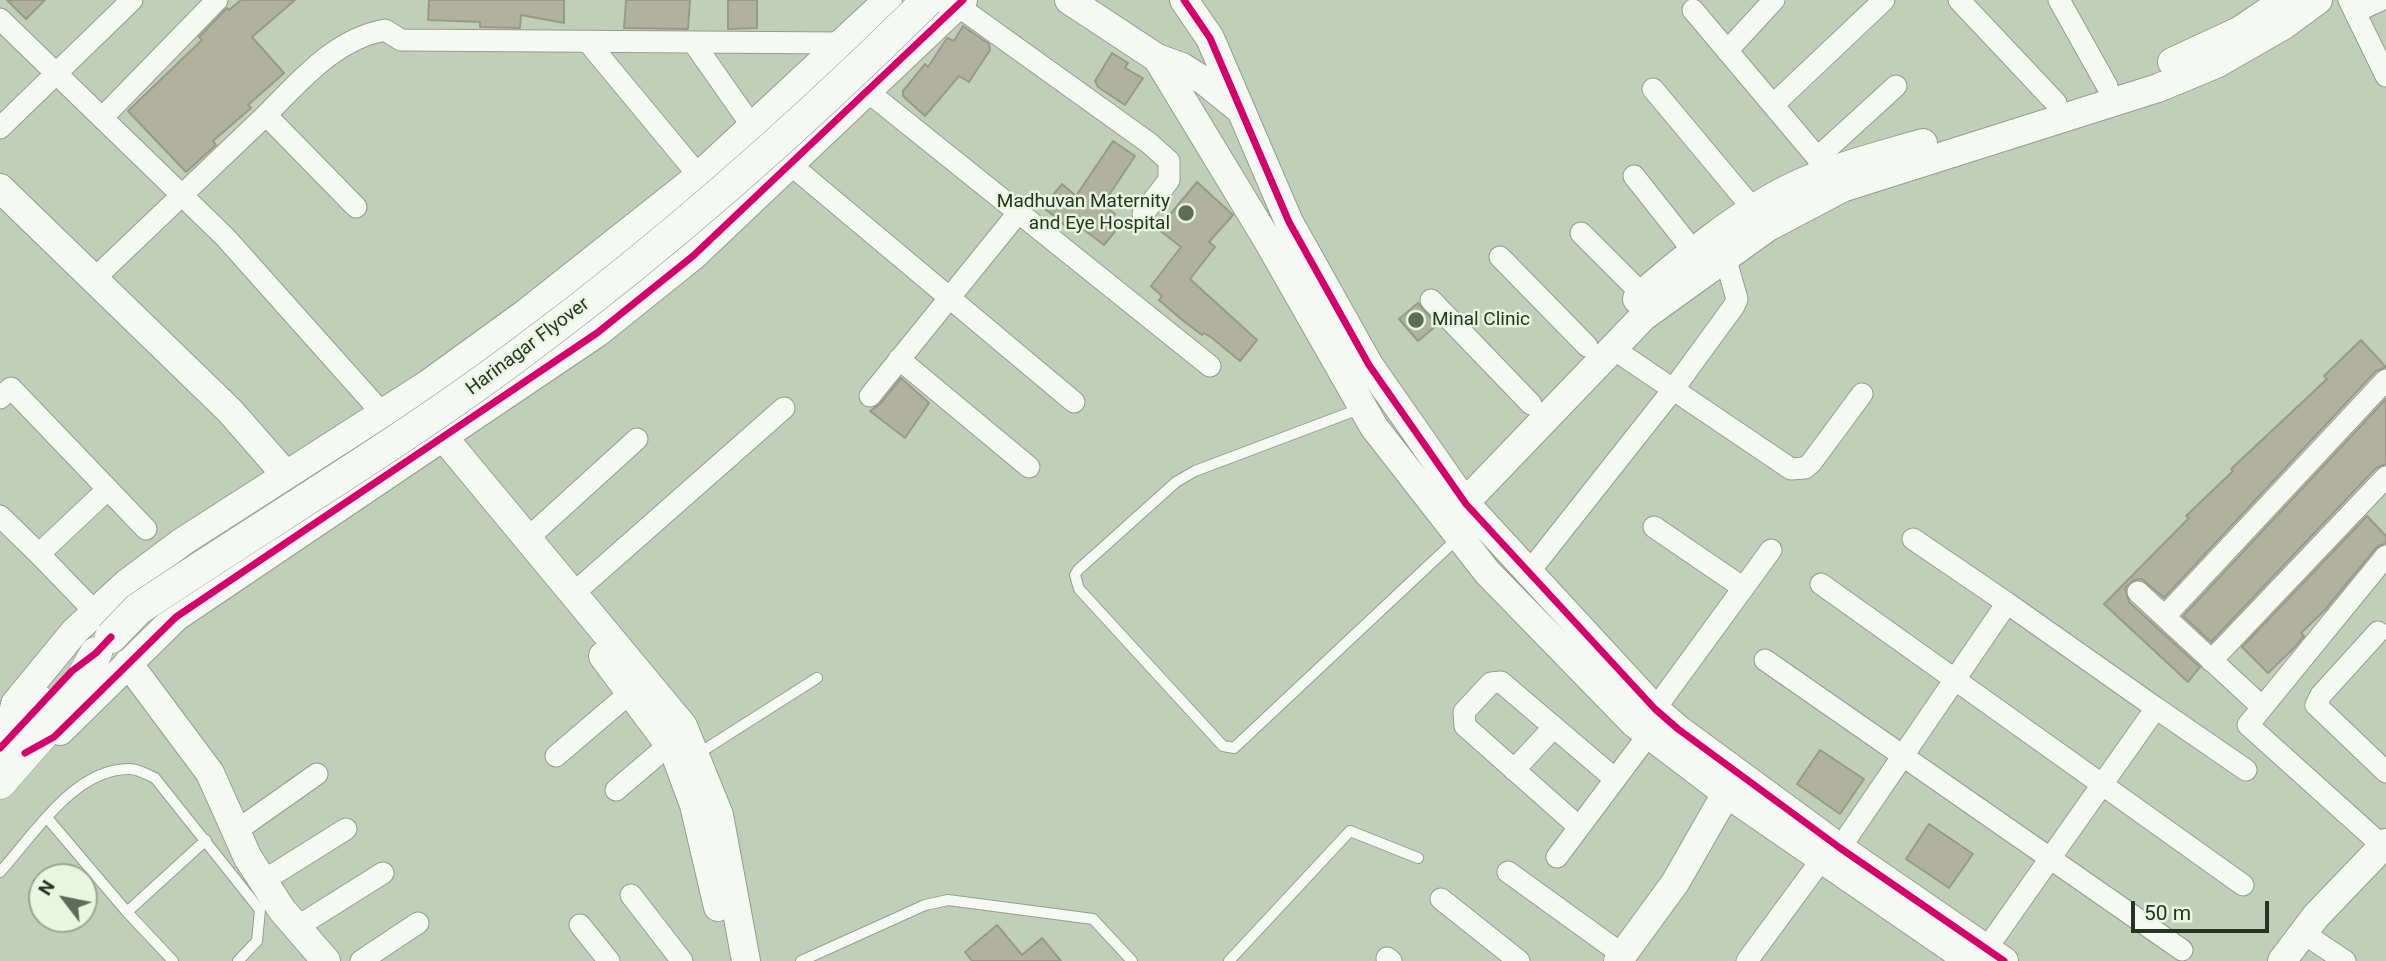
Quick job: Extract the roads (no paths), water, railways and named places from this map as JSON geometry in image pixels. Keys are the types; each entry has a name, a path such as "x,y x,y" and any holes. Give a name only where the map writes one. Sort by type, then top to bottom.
{"main road":[{"name":"Harinagar Flyover","path":"0,783 22,737 72,671 138,609 417,428 632,269 846,82 949,2"}],"street":[{"path":"0,128 132,0"},
{"path":"102,118 217,0"},
{"path":"107,641 165,554 396,404 526,313 699,176 888,0"},
{"path":"1069,0 1157,58 1198,77 1241,110"},
{"path":"1184,0 1210,38 1241,110 1280,234 1363,407 1381,438 1452,511 1529,572 1652,722 1732,784 1987,957 2050,858 2156,708"},
{"path":"1727,51 1774,0"},
{"path":"1773,105 1884,0"},
{"path":"1959,0 2056,103"},
{"path":"2059,0 2106,86"},
{"path":"1452,511 1599,347 1642,294 1694,252 1789,188 1829,172 2106,86 2199,50 2253,23 2285,0"},
{"path":"1829,172 2158,88 2252,45 2318,0"},
{"path":"2381,0 2353,6 2386,76"},
{"path":"22,737 15,704 53,656 176,617 597,332 693,256 791,165 867,91 949,2 1169,161 1169,180 1143,214"},
{"path":"1693,10 1829,172"},
{"path":"0,19 396,404 528,538 676,716 696,755 719,815 746,961"},
{"path":"94,279 184,197 308,73 360,34 385,30 401,40 841,43"},
{"path":"588,42 699,176"},
{"path":"693,42 752,126"},
{"path":"1157,58 1368,365 1487,572 1627,717 1652,722"},
{"path":"1452,511 1531,404 1599,347 1768,228 1829,172 1896,86"},
{"path":"1653,89 1754,210"},
{"path":"867,91 1210,366"},
{"path":"266,115 356,207"},
{"path":"791,165 947,299 1074,402"},
{"path":"1634,176 1694,252"},
{"path":"0,188 230,411 286,475"},
{"path":"870,396 1018,213"},
{"path":"1581,233 1642,294"},
{"path":"1500,257 1599,347 1791,469 1798,470 1811,463 1862,394"},
{"path":"1529,572 1672,391 1736,303 1725,257"},
{"path":"1431,300 1531,404"},
{"path":"900,359 1029,467"},
{"path":"2165,616 2386,380"},
{"path":"0,398 11,388 146,529"},
{"path":"575,592 784,408"},
{"path":"528,538 637,439"},
{"path":"433,442 670,744 694,805 728,961"},
{"path":"2211,661 2386,477"},
{"path":"39,554 108,489"},
{"path":"0,516 39,554 210,773 236,831 263,881 326,961"},
{"path":"1654,527 1742,587"},
{"path":"1913,539 2246,770"},
{"path":"1557,857 1615,779 1742,587 1771,550"},
{"path":"2282,961 2303,933 2385,846 2248,725 2386,556"},
{"path":"1821,584 2243,885"},
{"path":"2138,592 2263,707"},
{"path":"1747,961 1903,756 2007,603"},
{"path":"2378,632 2321,695 2316,705 2386,772"},
{"path":"1765,660 2182,950"},
{"path":"1579,827 1465,726 1462,719 1464,712 1486,687 1491,683 1501,682 1615,779"},
{"path":"556,756 631,692"},
{"path":"1514,770 1554,727"},
{"path":"616,790 670,744"},
{"path":"236,831 317,774"},
{"path":"1508,872 1620,958 1675,883 1732,784"},
{"path":"263,881 346,829"},
{"path":"297,927 383,873"},
{"path":"631,895 682,961"},
{"path":"1441,899 1519,961"},
{"path":"361,961 418,923"},
{"path":"580,925 609,961"},
{"path":"2303,933 2345,961"}],"lane":[{"path":"1363,407 1217,462 1176,482 1078,570 1075,576 1079,589 1223,746 1234,748 1452,511"},
{"path":"696,755 817,678"},
{"path":"0,872 48,819 90,780 109,772 131,769 155,778 260,910 257,941 238,961"},
{"path":"48,819 127,912 173,961"},
{"path":"1229,961 1350,831 1418,858"},
{"path":"127,912 206,840"},
{"path":"801,961 925,905 948,900 1093,919 1132,961"}],"place":[{"name":"Madhuvan Maternity and Eye Hospital","path":"1186,213"},
{"name":"Minal Clinic","path":"1416,320"}]}
